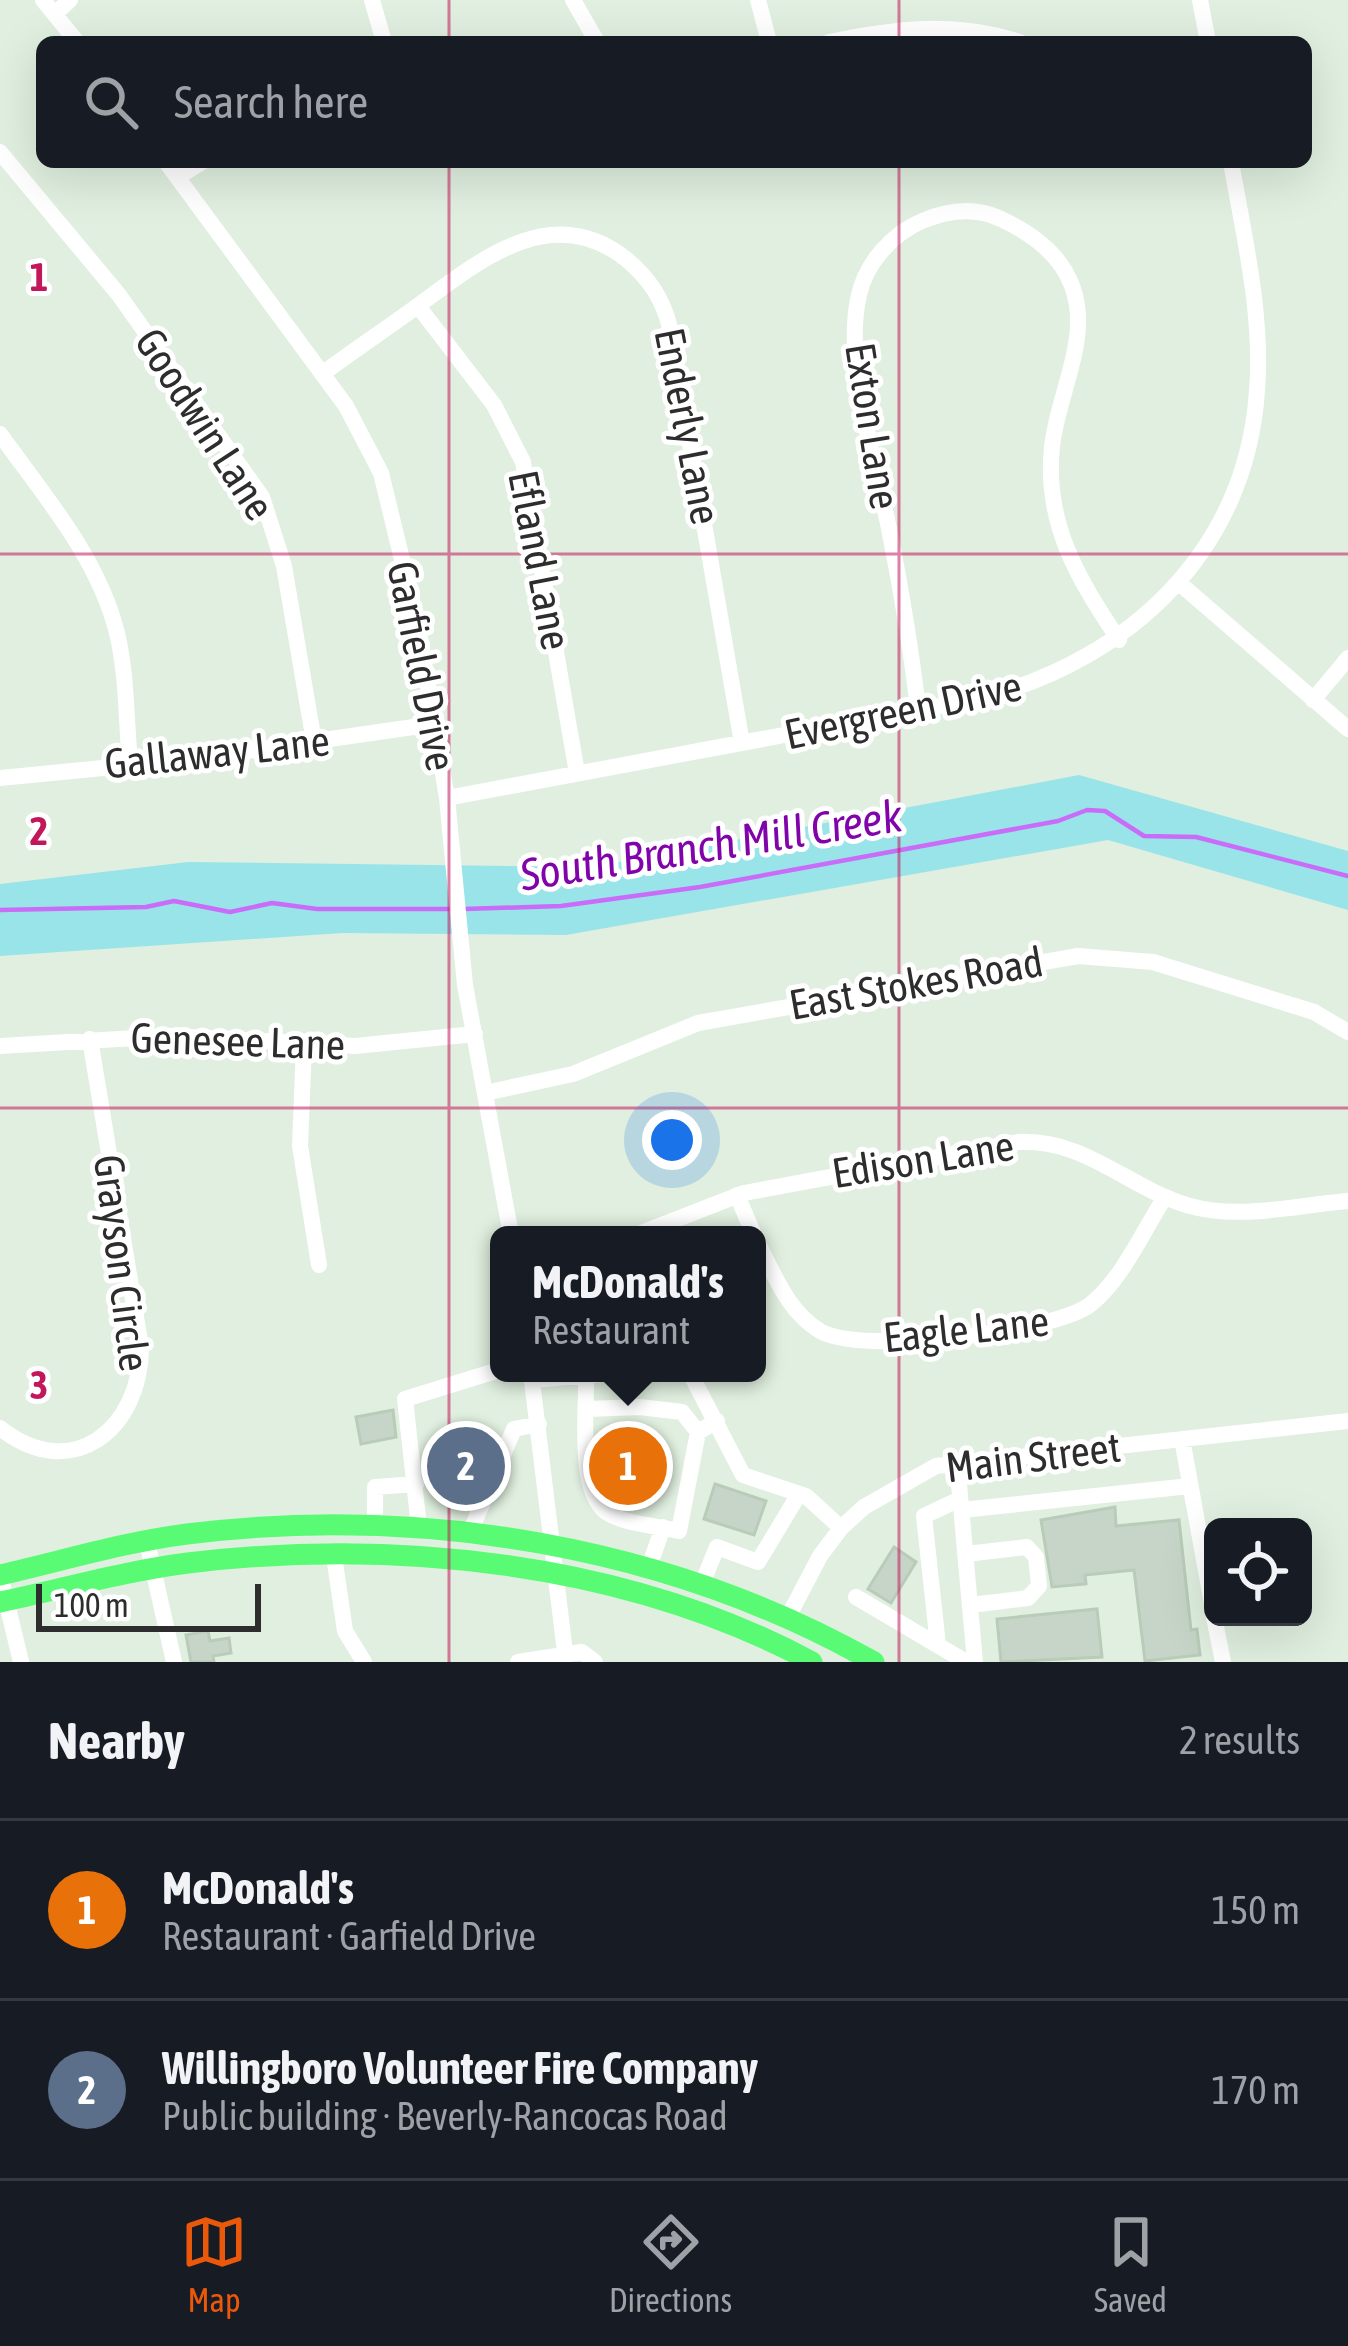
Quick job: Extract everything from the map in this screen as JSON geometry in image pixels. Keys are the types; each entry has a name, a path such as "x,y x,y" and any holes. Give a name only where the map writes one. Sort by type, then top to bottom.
{"main road":[{"path":"0,1575 147,1542 298,1524 471,1530 703,1584 874,1662"},
{"path":"3,1601 152,1570 248,1558 471,1561 682,1603 812,1662"}],"street":[{"path":"70,0 49,7 72,36"},
{"path":"372,0 382,36"},
{"path":"573,0 594,36"},
{"path":"758,0 767,36"},
{"path":"1200,0 1207,36"},
{"path":"862,36 906,28 955,27 994,36"},
{"name":"Goodwin Lane","path":"0,152 119,295 262,497 284,566 314,742"},
{"name":"Evergreen Drive","path":"447,798 1039,682 1119,640 1178,582 1230,498 1255,416 1257,329 1232,168"},
{"name":"Garfield Drive","path":"172,170 353,418 381,473 417,621 447,798 475,1034 509,1226"},
{"name":"Exton Lane","path":"918,709 866,412 856,308 876,258 902,233 935,216 989,213 1025,230 1054,255 1072,285 1077,332 1052,447 1053,502 1063,548 1119,640"},
{"name":"Enderly Lane","path":"322,374 508,243 547,233 586,237 604,245 648,280 665,310 682,384 742,743"},
{"name":"Efland Lane","path":"418,305 494,406 523,462 577,773"},
{"path":"0,434 73,534 107,602 120,653 130,763"},
{"path":"1178,582 1348,729"},
{"path":"1313,700 1348,658"},
{"name":"Gallaway Lane","path":"0,778 434,724"},
{"name":"East Stokes Road","path":"485,1093 573,1075 651,1038 698,1023 1078,956 1153,962 1314,1012 1348,1032"},
{"name":"Genesee Lane","path":"0,1046 183,1037 304,1045 398,1043 475,1034"},
{"name":"Grayson Circle","path":"0,1429 41,1448 92,1444 118,1425 141,1382 141,1347 90,1039"},
{"path":"304,1045 299,1146 319,1265"},
{"name":"Edison Lane","path":"659,1226 737,1195 810,1178 1042,1141 1085,1152 1165,1197 1195,1208 1237,1211 1348,1201"},
{"name":"Eagle Lane","path":"737,1195 750,1226"},
{"name":"Eagle Lane","path":"766,1259 793,1309 826,1336 872,1341 1016,1330 1059,1322 1093,1303 1165,1197"},
{"path":"419,1527 405,1400 490,1373"},
{"path":"533,1382 565,1652"},
{"path":"586,1382 586,1465 597,1502 608,1514 679,1531 698,1432 716,1421"},
{"path":"695,1382 743,1475 822,1506 841,1528"},
{"path":"587,1413 682,1412 698,1432"},
{"name":"Main Street","path":"787,1619 820,1556 841,1528 899,1485 957,1462 1348,1421"},
{"path":"471,1530 514,1429 539,1424"},
{"path":"1182,1439 1204,1560"},
{"path":"856,1597 971,1662 957,1462"},
{"path":"375,1526 375,1487 416,1484"},
{"path":"938,1645 924,1516 961,1505 1190,1486"},
{"path":"703,1584 717,1547 758,1562 799,1494"},
{"path":"648,1570 663,1527"},
{"path":"147,1542 174,1662"},
{"path":"966,1554 1027,1547 1036,1557 1039,1586 1028,1598 970,1605"},
{"path":"334,1556 340,1612 364,1662"},
{"path":"0,1575 21,1662"},
{"path":"1216,1626 1223,1662"},
{"path":"518,1662 565,1652 582,1652 595,1662"}],"shaded area":[{"path":"1079,775 1348,851 1348,910 1108,840 566,935 342,933 0,956 0,884 188,862 592,867"}],"building":[{"path":"393,1410 396,1437 361,1444 356,1417"},
{"path":"617,1434 651,1442 638,1498 605,1488"},
{"path":"715,1484 766,1501 754,1535 704,1519"},
{"path":"1115,1507 1116,1526 1179,1520 1191,1630 1197,1629 1200,1655 1145,1661 1134,1570 1085,1575 1086,1584 1052,1587 1041,1520"},
{"path":"894,1547 916,1562 891,1603 868,1589"},
{"path":"1097,1609 1102,1657 1001,1662 997,1619"},
{"path":"208,1631 210,1641 229,1638 231,1653 213,1656 214,1662 191,1662 186,1635"}],"waterway":[{"name":"South Branch Mill Creek","path":"464,909 561,906 700,887 1058,821 1087,810 1105,811 1144,836 1196,837 1348,876"},
{"name":"South Branch Mill Creek","path":"0,910 146,907 174,901 230,912 272,903 317,909 452,909"}],"place":[{"name":"Willingboro Volunteer Fire Company","path":"466,1466"},
{"name":"McDonald's","path":"628,1466"}]}
